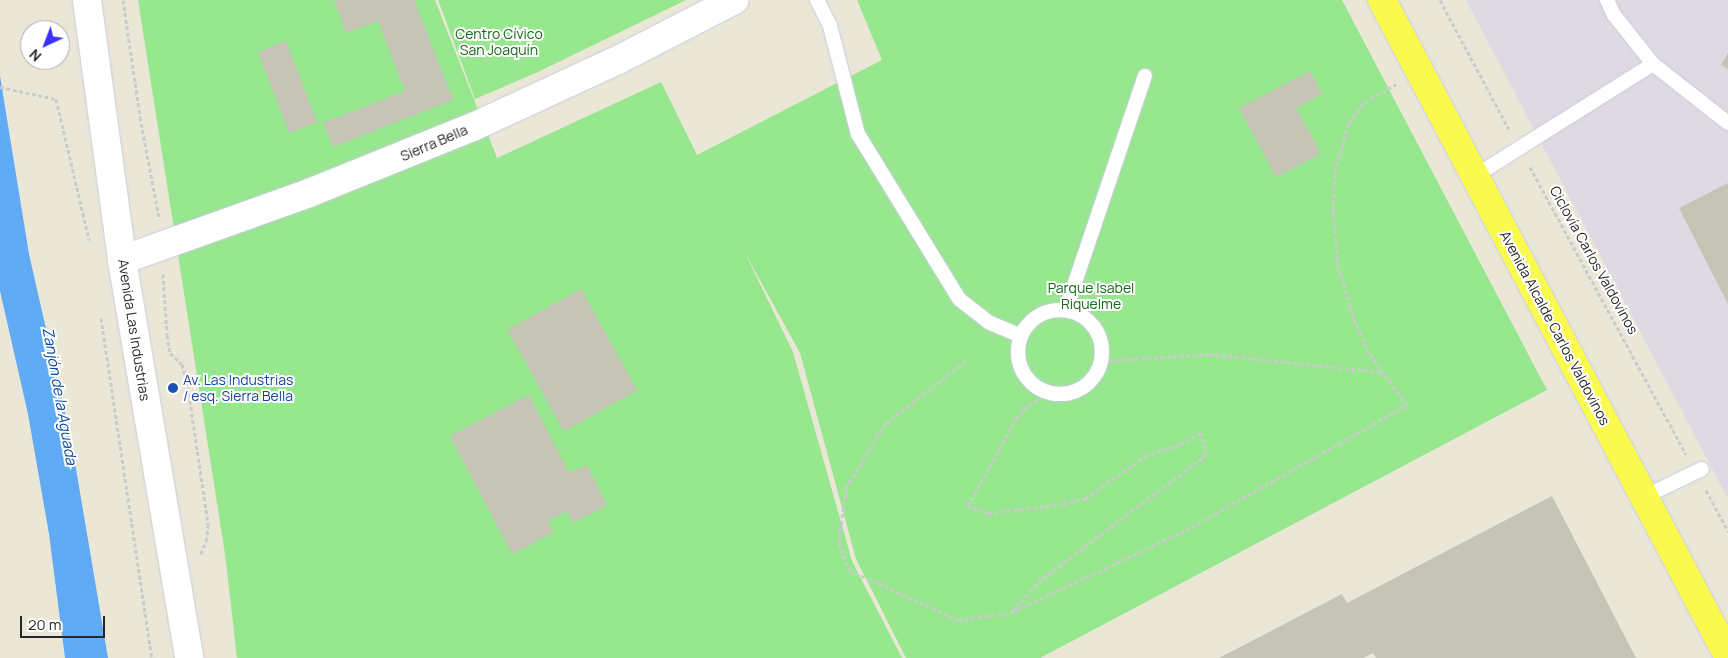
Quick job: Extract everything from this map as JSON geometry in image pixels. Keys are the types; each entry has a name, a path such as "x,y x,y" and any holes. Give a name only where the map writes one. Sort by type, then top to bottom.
{"main road":[{"name":"Avenida Las Industrias","path":"87,0 122,260 189,658"},
{"name":"Sierra Bella","path":"122,260 309,193 475,126 618,60 734,0"},
{"name":"Avenida Alcalde Carlos Valdovinos","path":"1382,0 1728,656"}],"lane":[{"path":"817,0 830,26 858,134 960,298 988,322 1021,336"},
{"path":"1607,0 1614,15 1653,64 1728,123"},
{"path":"1475,176 1653,64"},
{"path":"1066,309 1146,76"},
{"path":"1066,309 1080,314 1091,322 1103,347 1102,361 1097,374 1088,384 1076,392 1062,394 1048,392 1032,384 1022,370 1018,353 1021,336 1028,324 1039,315 1052,310 1066,309"},
{"path":"1644,497 1699,470"}],"path":[{"path":"122,0 140,117 159,219 167,335 170,353 182,364 187,381 208,524 207,538 200,559"},
{"name":"Ciclovía Carlos Valdovinos","path":"1440,0 1699,470 1728,531"},
{"path":"966,361 885,424 846,488 839,543 849,570 958,620 1010,613 1186,530 1407,405 1369,353 1342,283 1335,246 1333,210 1335,171 1349,123 1365,102 1419,71"},
{"path":"0,87 56,99 90,250"},
{"path":"99,308 152,658"},
{"path":"1102,361 1209,354 1382,372"},
{"path":"1010,613 1043,578 1206,455 1201,433 1173,447 1147,455 1086,498 1063,504 989,513 968,506 1016,419 1024,408 1048,392"}],"shaded area":[{"path":"1466,0 1728,0 1728,499"}],"green space":[{"name":"Parque Isabel Riquelme","path":"138,0 435,0 497,158 661,82 697,155 882,60 857,0 1342,0 1547,390 1040,658 906,658 856,559 800,353 744,251 793,352 852,561 902,658 237,658 225,554"},
{"name":"Centro Cívico San Joaquín","path":"438,0 686,0 538,72 475,99"}],"water":[{"name":"Zanjón de la Aguada","path":"0,76 29,254 71,439 108,658 65,658 49,534 28,414 0,291"}],"building":[{"path":"334,0 414,0 453,100 333,147 323,123 405,91 378,21 346,33"},
{"path":"286,41 317,122 289,133 258,52"},
{"path":"1728,53 1728,69 1721,65"},
{"path":"1310,71 1322,94 1296,108 1321,154 1276,177 1239,108"},
{"path":"1728,183 1728,304 1679,208"},
{"path":"581,289 637,390 564,431 508,330"},
{"path":"529,395 569,473 587,465 607,505 573,523 567,511 548,521 554,532 512,554 450,436"},
{"path":"1552,496 1636,658 1376,658 1373,653 1363,658 1219,658 1342,594 1347,603"}],"place":[{"name":"Av. Las Industrias / esq. Sierra Bella","path":"173,388"}]}
